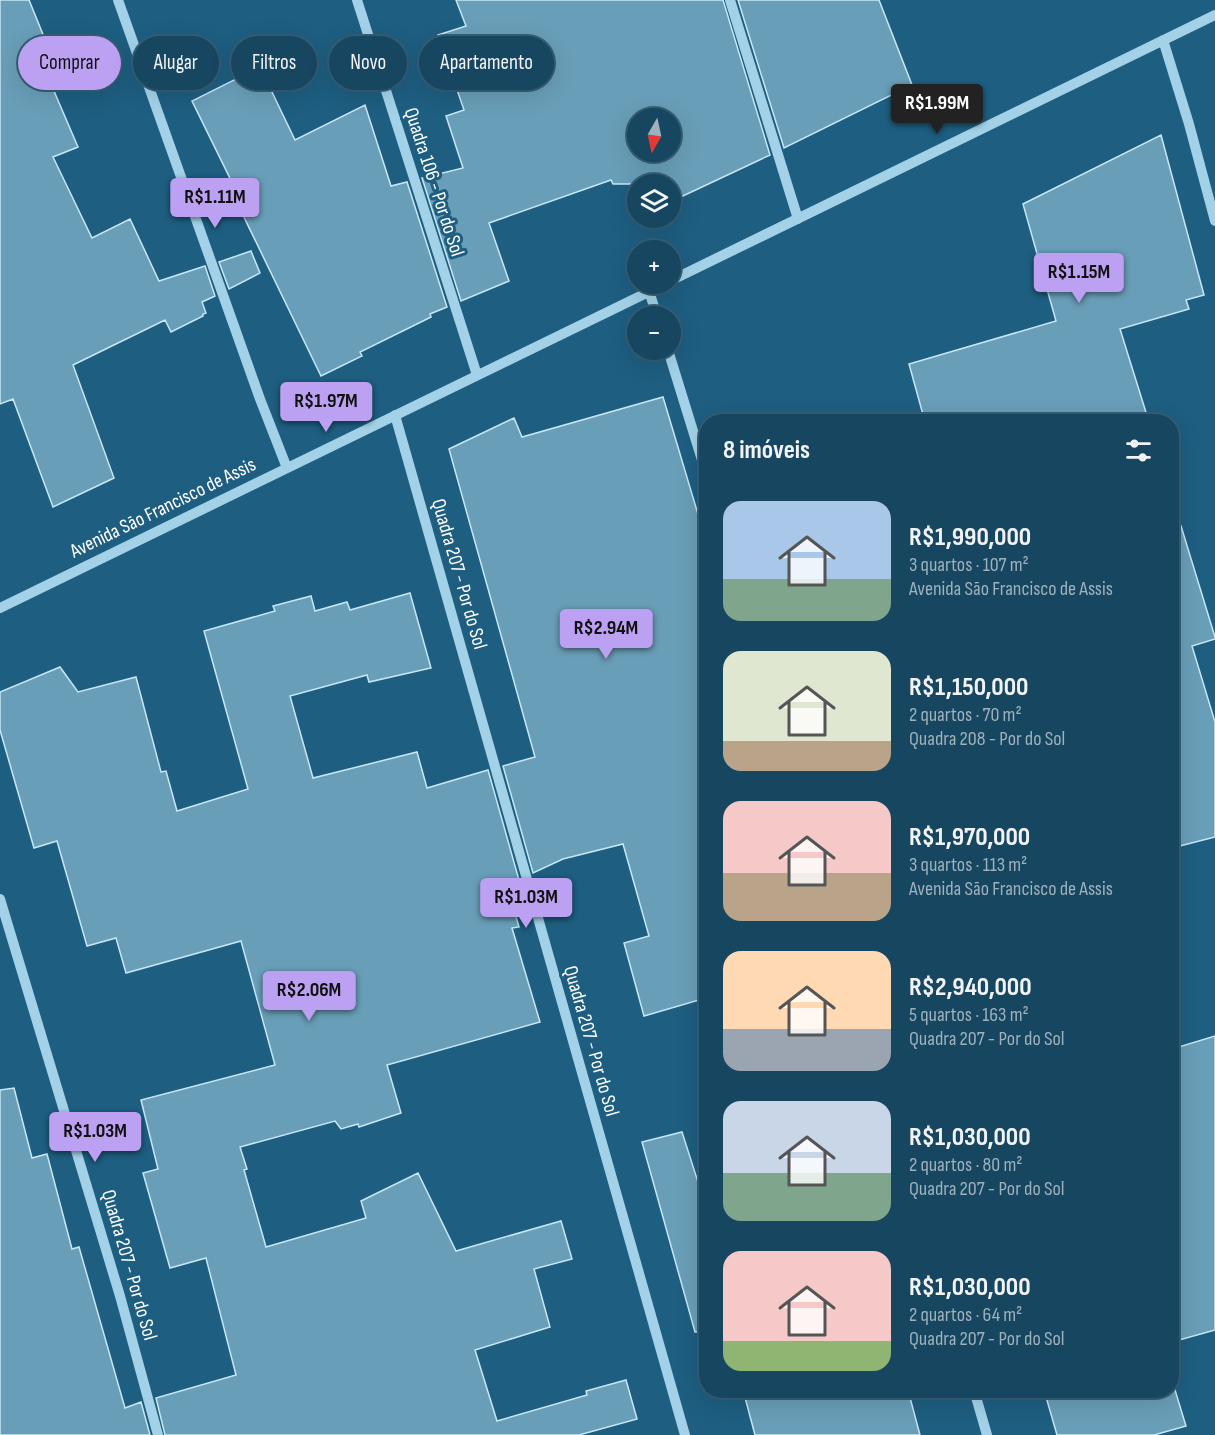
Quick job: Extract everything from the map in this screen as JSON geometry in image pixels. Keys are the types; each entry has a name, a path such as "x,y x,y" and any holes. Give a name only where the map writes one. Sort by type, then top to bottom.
{"street":[{"path":"118,0 256,388 287,468"},
{"name":"Quadra 106 - Por do Sol","path":"357,0 477,375"},
{"path":"730,0 798,219"},
{"path":"681,276 1215,15"},
{"path":"1163,40 1215,220"},
{"name":"Avenida São Francisco de Assis","path":"0,608 643,294"},
{"path":"671,360 699,450"},
{"name":"Quadra 207 - Por do Sol","path":"395,415 685,1435"},
{"name":"Quadra 207 - Por do Sol","path":"0,899 120,1296 158,1435"},
{"path":"976,1398 987,1435"}],"building":[{"path":"0,0 29,0 44,36 18,36 18,90 56,90 54,91 78,147 53,157 92,238 130,219 159,281 205,266 215,296 202,302 206,313 203,316 171,332 165,320 73,365 114,478 53,507 13,399 0,404"},
{"path":"456,0 723,0 770,155 681,197 681,174 627,174 627,184 613,184 611,180 489,223 509,281 461,301 422,178 463,168 446,116 464,110 457,90 554,90 554,36 438,35 466,26"},
{"path":"738,0 879,0 912,85 784,148"},
{"path":"231,82 231,90 271,90 295,140 365,105 391,186 407,182 447,307 360,352 362,356 321,376 241,211 245,209 192,101 214,90 219,90 219,88"},
{"path":"1161,135 1204,295 1186,300 1189,309 1120,329 1147,414 923,414 909,364 1056,321 1023,204"},
{"path":"251,251 260,273 229,289 219,262"},
{"path":"663,397 699,518 699,1000 644,1016 624,943 649,936 623,844 563,859 533,873 503,766 535,757 449,449 514,418 522,437"},
{"path":"1179,526 1181,526 1215,637 1215,639 1192,646 1215,722 1215,837 1179,846"},
{"path":"410,593 431,668 369,682 367,675 290,696 313,778 417,752 427,788 488,770 519,880 507,885 519,927 512,928 540,1022 387,1065 401,1113 359,1127 358,1124 341,1129 335,1121 240,1147 247,1169 244,1170 266,1247 366,1218 361,1201 418,1173 456,1251 561,1221 572,1259 534,1269 550,1327 475,1350 497,1421 587,1395 586,1391 626,1380 637,1419 579,1435 165,1435 156,1398 236,1375 206,1258 170,1268 143,1173 158,1169 141,1100 275,1065 241,941 126,973 116,938 87,946 57,841 34,848 0,730 0,692 60,667 78,692 136,677 161,772 166,771 177,811 248,789 204,631 275,611 273,606 311,596 315,611 347,602 350,610"},
{"path":"1215,1036 1215,1330 1179,1340 1179,1047"},
{"path":"14,1088 32,1158 47,1154 72,1249 79,1247 125,1408 141,1402 150,1435 0,1435 0,1090"},
{"path":"682,1132 699,1185 699,1332 695,1332 642,1142"},
{"path":"745,1398 910,1398 920,1435 755,1435"},
{"path":"1046,1398 1177,1398 1186,1426 1154,1435 1057,1435"}]}
